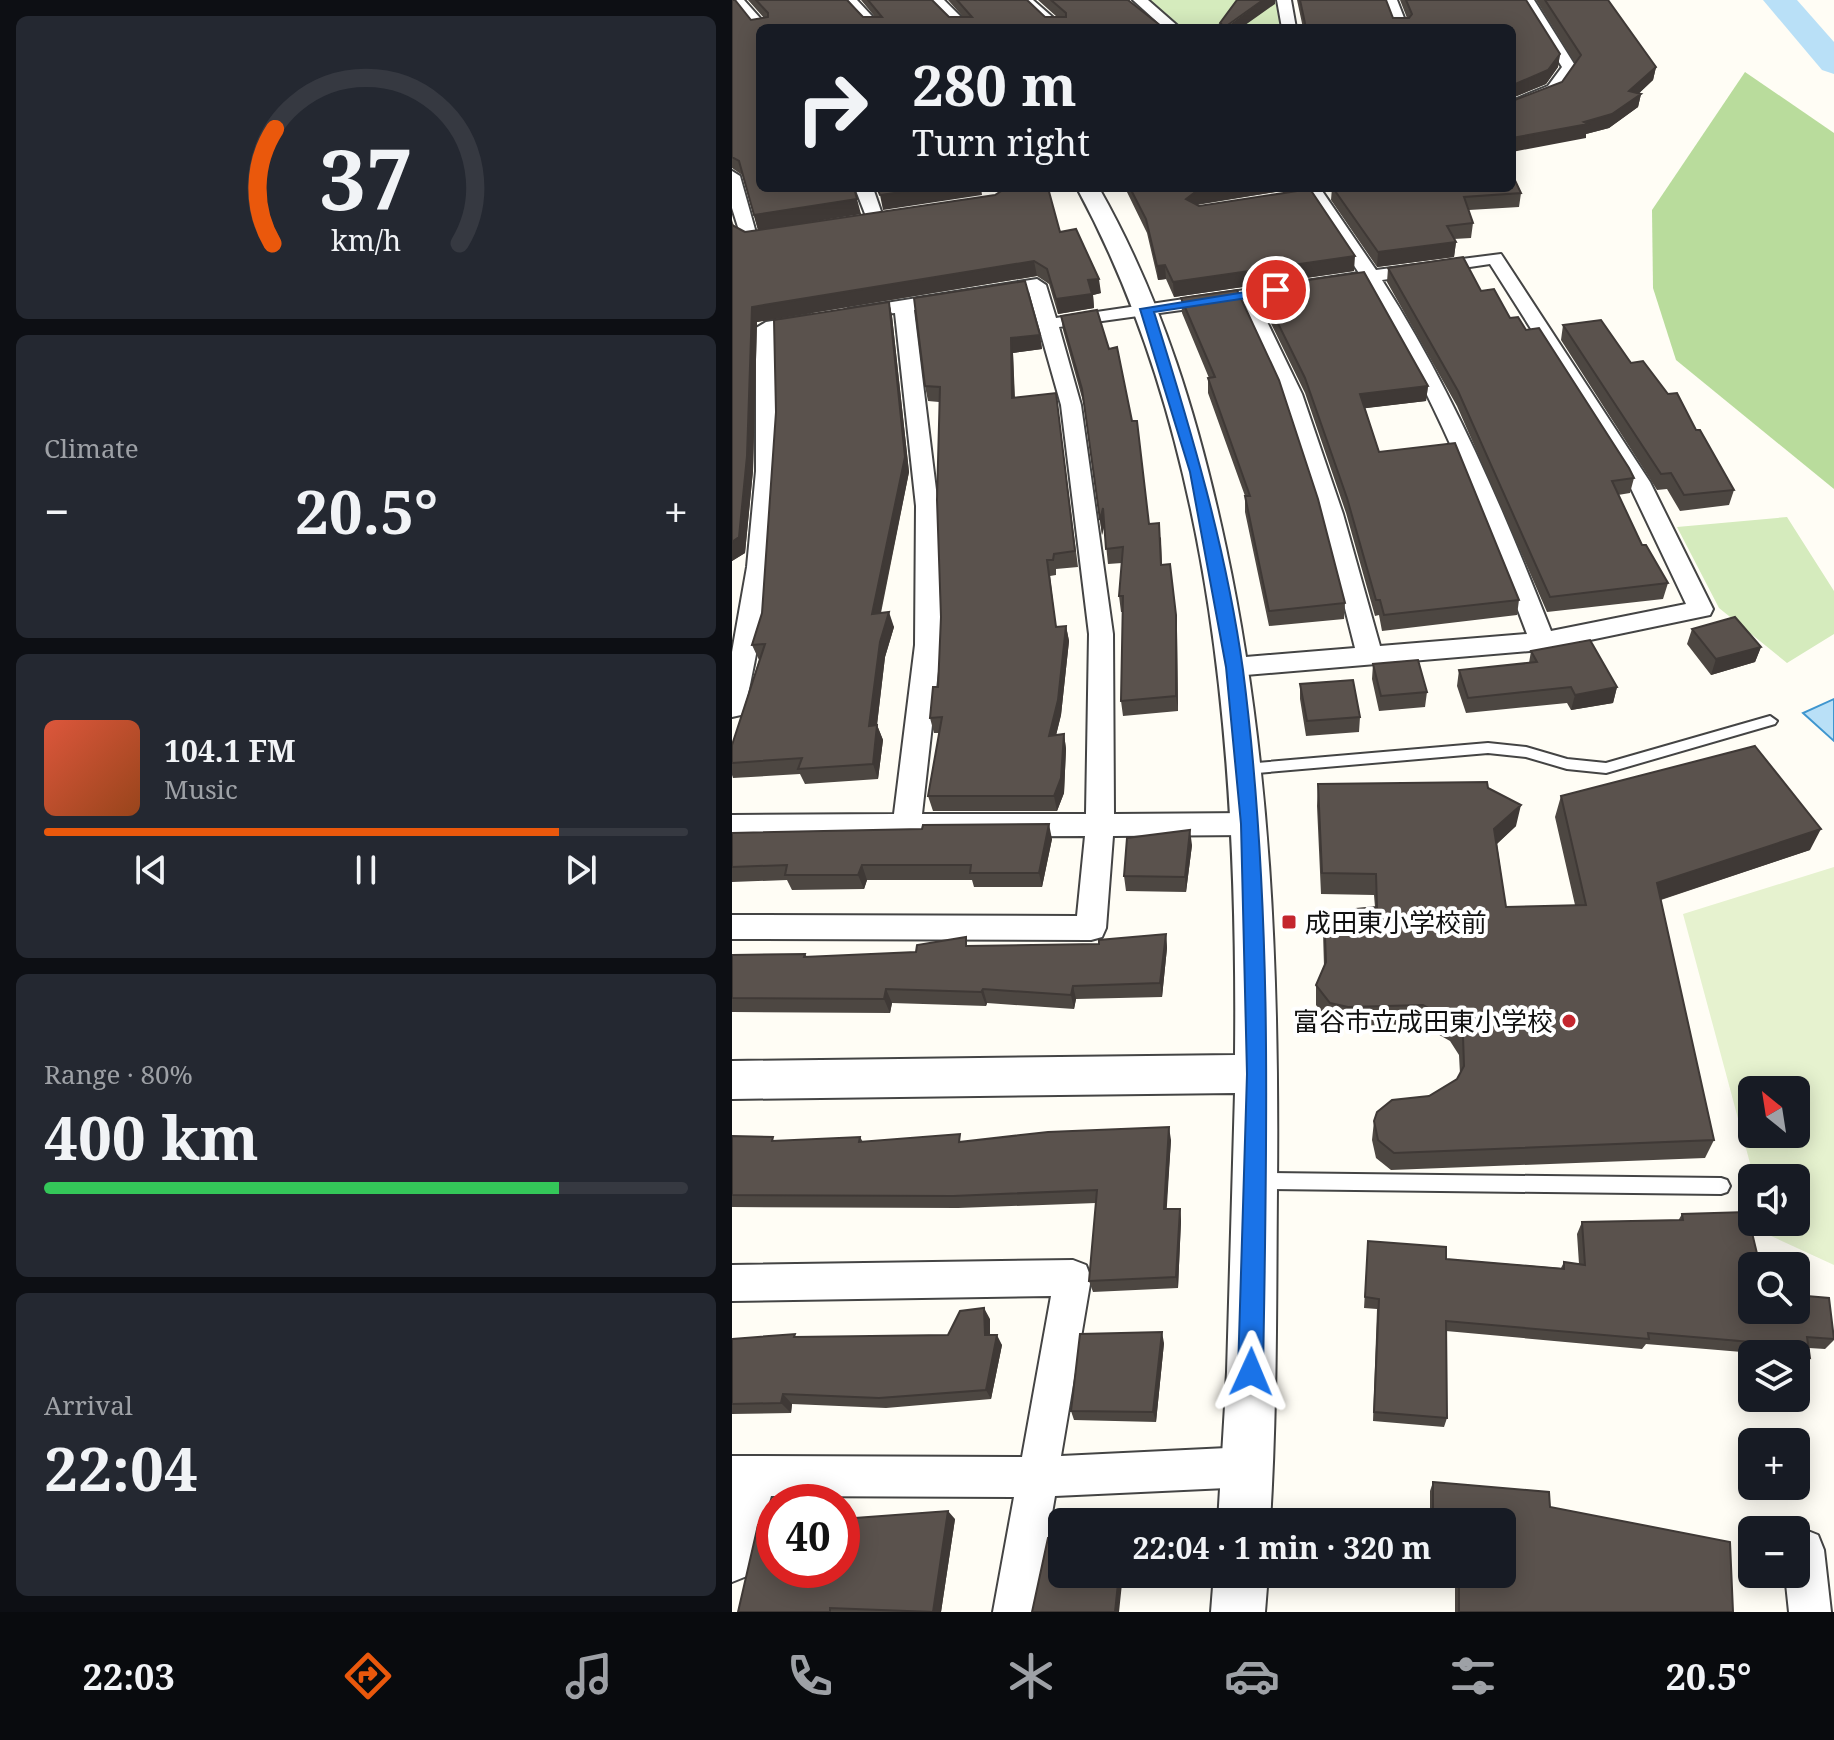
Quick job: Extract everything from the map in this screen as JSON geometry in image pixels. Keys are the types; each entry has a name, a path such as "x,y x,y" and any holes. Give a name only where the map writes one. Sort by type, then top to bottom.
{"street":[{"path":"736,0 758,24"},
{"path":"849,0 872,24"},
{"path":"934,0 959,24"},
{"path":"1025,0 1053,24"},
{"path":"1140,0 1168,24"},
{"path":"1284,0 1288,24"},
{"path":"1390,0 1399,24"},
{"path":"1516,105 1542,96 1562,84 1569,67 1527,0"},
{"path":"732,176 749,239 797,232"},
{"path":"864,192 868,221 899,216"},
{"path":"1090,192 1111,226 1147,309 1197,472 1234,667 1250,824 1258,1074 1245,1508"},
{"path":"1314,192 1371,277 1430,378 1485,494 1542,641"},
{"path":"1048,324 1495,258 1639,482 1701,609 1542,641 1234,667"},
{"path":"732,708 744,662 763,523 772,407 766,328 1037,285 1071,405 1101,634 1100,823 1091,928 732,927"},
{"path":"1245,295 1292,394 1332,514 1370,656"},
{"path":"904,305 927,506 928,629 907,823"},
{"path":"732,826 1250,824"},
{"path":"732,1080 1258,1074"},
{"path":"732,1283 1073,1278 1014,1612"},
{"path":"732,1561 745,1475 1037,1477 1248,1467"},
{"path":"1238,1612 1240,1588"},
{"path":"1807,1588 1810,1612"}],"lane":[{"path":"1244,769 1488,748 1526,752 1567,764 1606,768 1770,721"},
{"path":"1255,1181 1721,1186"}],"green space":[{"path":"1148,0 1275,0 1280,24 1177,24"},
{"path":"1745,72 1834,133 1834,489 1676,360 1653,288 1652,210"},
{"path":"1787,517 1834,591 1834,634 1787,663 1719,608 1677,527"},
{"path":"1834,867 1834,1265 1771,1236 1810,1236 1810,1164 1750,1164 1746,1148 1810,1148 1810,1076 1738,1076 1738,1119 1683,914"}],"water":[{"path":"1834,699 1834,741 1803,713"}],"building":[{"path":"732,0 751,20 768,17 756,0 847,0 863,17 882,17 868,0 932,0 949,17 972,17 957,0 1027,0 1045,17 1066,17 1066,13 1051,0 1128,0 1158,24 756,24 756,192 855,192 857,199 754,215 739,161 732,157"},
{"path":"1237,0 1263,0 1229,24 1220,23"},
{"path":"1300,0 1386,0 1393,18 1409,18 1412,14 1406,0 1526,0 1560,54 1548,70 1516,84 1516,24 1305,24"},
{"path":"1545,0 1608,0 1656,67 1629,91 1641,94 1612,114 1584,122 1588,124 1516,137 1516,100 1562,82 1581,55"},
{"path":"1516,182 1521,193 1464,197 1473,223 1447,226 1456,242 1378,252 1336,192 1516,192"},
{"path":"1000,192 1049,192 1060,232 1076,229 1099,279 1088,280 1092,294 1056,299 1047,269 1034,261 752,307 747,456 739,537 732,542 732,225 745,232"},
{"path":"1132,192 1195,192 1186,199 1199,206 1290,192 1312,192 1355,256 1173,282 1165,265 1157,266 1146,219"},
{"path":"1463,257 1481,291 1494,289 1510,318 1518,317 1526,330 1539,328 1629,468 1634,478 1612,481 1642,545 1646,545 1668,583 1550,597 1458,391 1388,268"},
{"path":"1364,272 1428,386 1360,394 1379,452 1455,443 1519,600 1384,615 1380,600 1376,600 1347,498 1305,378 1260,287"},
{"path":"1025,281 1040,335 1011,338 1012,398 1056,393 1075,551 1054,554 1053,560 1047,560 1056,627 1066,626 1058,700 1049,736 1064,734 1061,778 1054,796 928,796 942,717 930,718 933,687 938,687 941,617 937,500 940,387 925,386 914,298"},
{"path":"1237,290 1279,380 1318,499 1345,603 1269,611 1245,496 1250,496 1208,378 1215,377 1181,298"},
{"path":"889,302 905,457 872,614 889,612 880,642 869,726 877,725 873,764 798,769 802,758 732,763 732,745 765,644 752,645 762,613 776,412 774,320"},
{"path":"1097,310 1109,349 1117,347 1132,421 1137,421 1149,524 1159,523 1161,565 1170,564 1176,615 1176,696 1121,701 1123,596 1119,596 1123,547 1106,549 1103,508 1100,520 1082,389 1061,316"},
{"path":"1601,320 1631,363 1643,361 1668,394 1677,393 1734,490 1684,495 1671,473 1661,474 1563,325"},
{"path":"1735,617 1761,647 1716,659 1692,629"},
{"path":"1590,640 1617,687 1575,695 1571,687 1468,698 1459,670 1537,662 1531,651"},
{"path":"1418,660 1427,692 1381,696 1373,664"},
{"path":"1353,680 1360,717 1307,721 1300,684"},
{"path":"1755,746 1821,829 1657,883 1714,1140 1394,1153 1378,1140 1374,1121 1377,1112 1392,1100 1429,1096 1457,1079 1464,1066 1463,1036 1453,1022 1423,1005 1348,1007 1330,1003 1316,985 1326,962 1324,912 1377,907 1376,874 1322,873 1318,784 1487,782 1488,788 1521,805 1494,829 1506,907 1586,905 1561,796"},
{"path":"1049,824 1039,873 970,873 971,865 862,865 858,875 785,875 787,865 732,867 732,833 922,829 923,825"},
{"path":"1190,830 1185,877 1124,876 1127,838"},
{"path":"1166,934 1160,983 1073,986 1071,995 983,989 981,992 886,989 884,999 732,998 732,955 805,954 804,957 916,952 917,945 966,937 966,946 1099,944 1099,940"},
{"path":"1169,1127 1164,1209 1180,1209 1176,1277 1089,1281 1097,1190 953,1196 732,1195 732,1136 773,1137 772,1141 860,1137 859,1142 960,1134 959,1142 1048,1132"},
{"path":"1738,1212 1738,1236 1753,1236 1757,1252 1738,1252 1738,1324 1810,1324 1810,1296 1829,1298 1834,1339 1807,1337 1807,1340 1738,1341 1648,1333 1649,1339 1446,1321 1447,1418 1374,1412 1379,1299 1365,1297 1368,1241 1446,1247 1446,1259 1564,1269 1564,1262 1585,1265 1582,1222 1683,1220 1682,1214"},
{"path":"984,1308 985,1335 997,1335 986,1390 879,1398 783,1394 781,1403 732,1404 732,1339 795,1334 794,1337 948,1335 960,1311"},
{"path":"1162,1332 1153,1412 1071,1411 1080,1334"},
{"path":"1433,1482 1549,1492 1550,1507 1730,1542 1733,1612 1459,1612 1459,1588 1516,1588 1516,1508 1433,1508"},
{"path":"948,1511 933,1612 830,1608 830,1612 738,1612 756,1534 756,1588 860,1588 860,1518"},
{"path":"1048,1538 1048,1588 1118,1588 1115,1612 1032,1612"}],"waterway":[{"path":"1779,0 1834,63"}],"place":[{"name":"成田東小学校前","path":"1289,922"},
{"name":"富谷市立成田東小学校","path":"1569,1021"}],"route":[{"path":"1251,1372 1258,1074 1250,824 1234,667 1197,472 1147,309 1276,290"}]}
